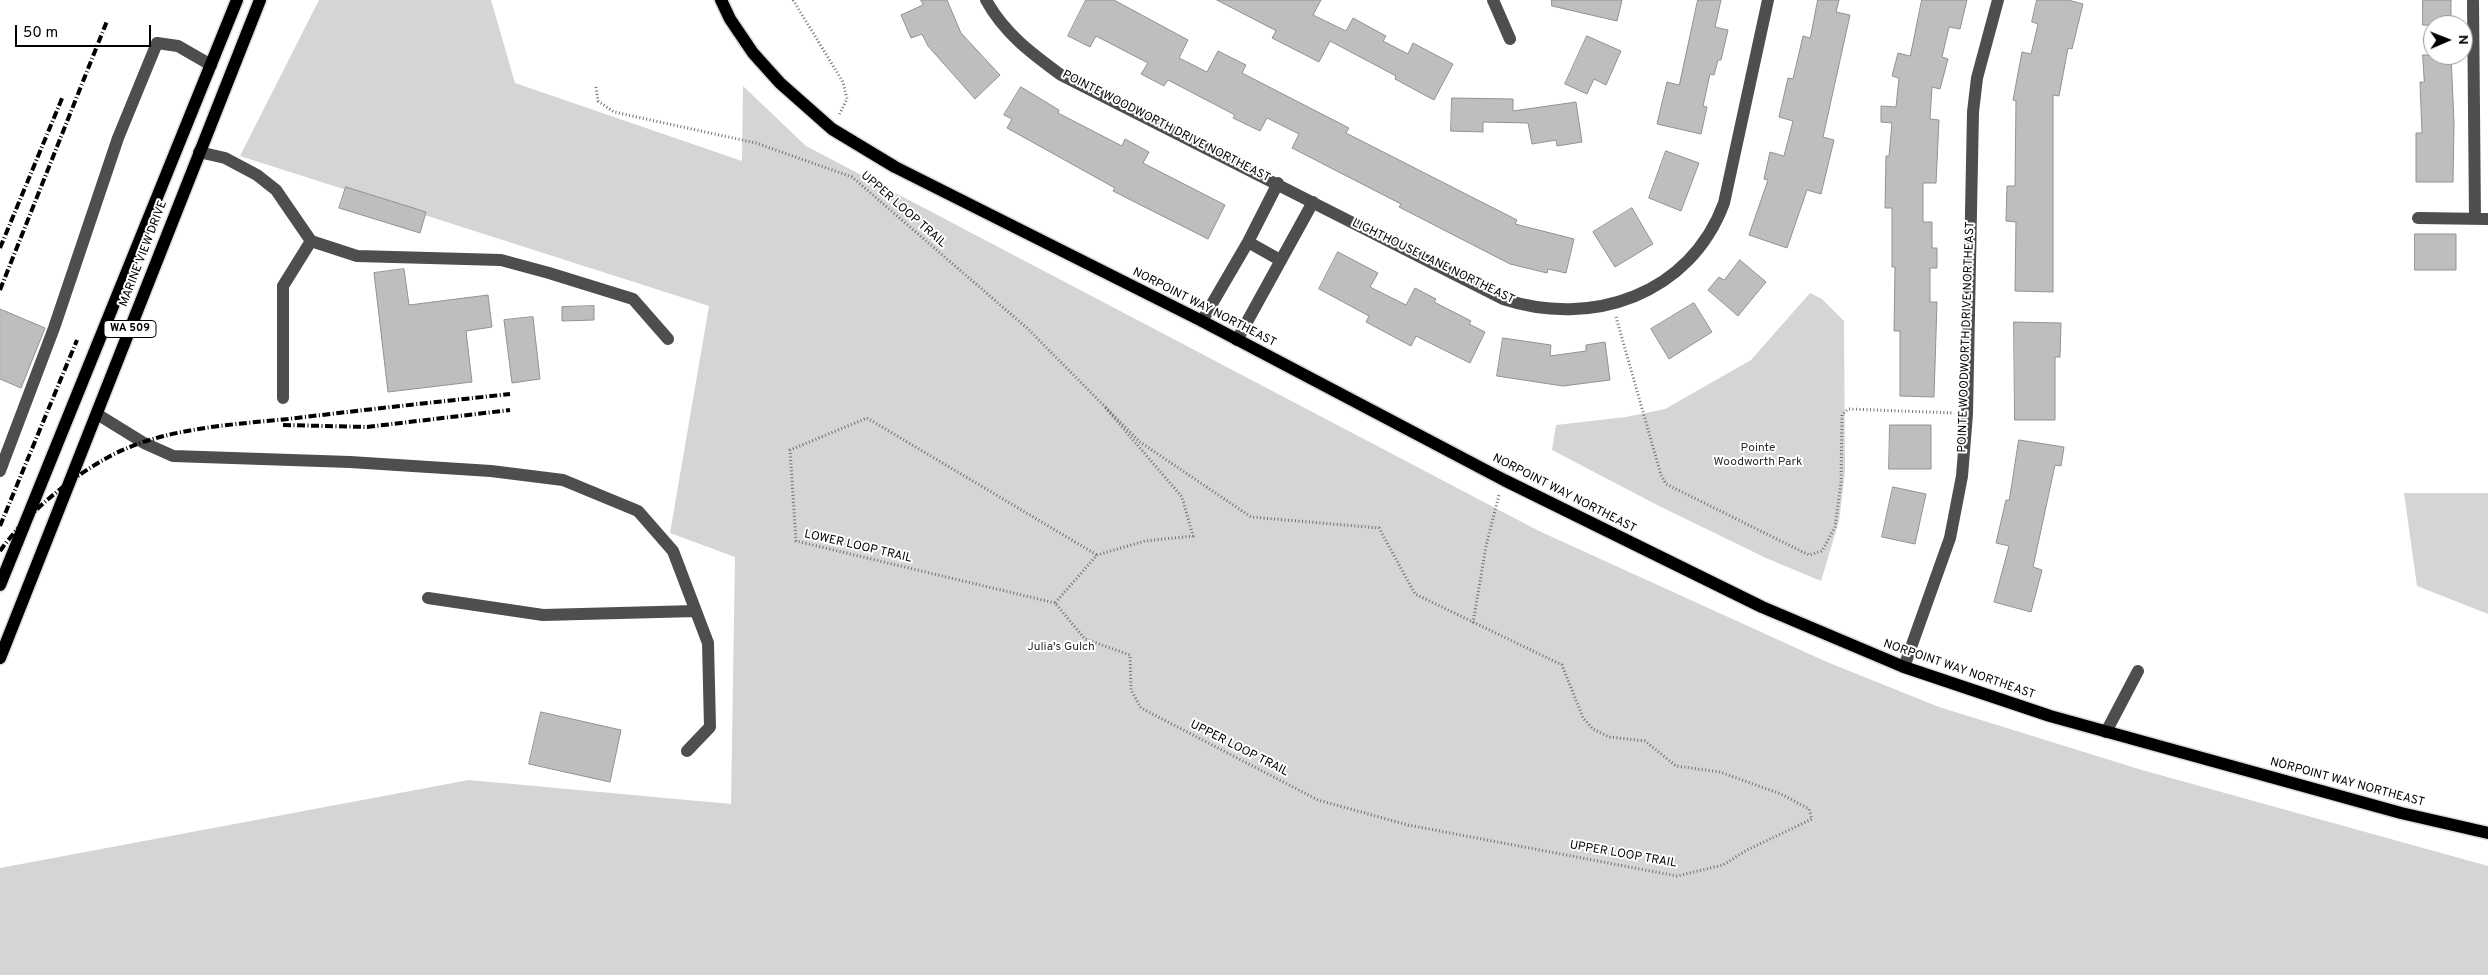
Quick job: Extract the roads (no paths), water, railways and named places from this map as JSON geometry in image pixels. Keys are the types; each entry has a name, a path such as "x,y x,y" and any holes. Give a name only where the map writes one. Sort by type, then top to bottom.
{"main road":[{"name":"MARINE VIEW DRIVE","path":"0,585 237,0"},
{"name":"MARINE VIEW DRIVE","path":"0,658 260,0"},
{"name":"NORPOINT WAY NORTHEAST","path":"721,0 730,19 753,53 780,83 832,129 895,167 1202,321 1504,480 1762,607 1904,667 2050,716 2401,813 2488,833"}],"street":[{"name":"POINTE WOODWORTH DRIVE NORTHEAST","path":"986,0 996,20 1021,45 1061,75 1312,202"},
{"path":"1493,0 1510,38"},
{"name":"LIGHTHOUSE LANE NORTHEAST","path":"1312,202 1503,299 1541,310 1570,310 1613,304 1657,286 1676,273 1694,256 1717,222 1732,170 1768,0"},
{"name":"POINTE WOODWORTH DRIVE NORTHEAST","path":"1904,667 1952,529 1960,493 1967,414 1970,156 1973,112 1977,78 1998,0"},
{"path":"2473,0 2475,218"},
{"path":"0,471 54,328 118,138 157,43 178,46 211,65"},
{"path":"199,152 225,158 257,175 276,190 311,241 357,256 501,260 511,262 633,299 668,339"},
{"path":"1202,321 1248,242 1278,184"},
{"path":"1237,340 1312,202"},
{"path":"2418,218 2488,218"},
{"path":"283,398 283,286 311,241"},
{"path":"1248,242 1280,260"},
{"path":"97,414 144,443 173,456 350,462 491,471 563,480 638,511 673,551 708,643 710,727 687,750"},
{"path":"428,598 543,615 696,611"},
{"path":"2106,732 2138,671"}],"railway":[{"path":"0,290 107,21"},
{"path":"0,248 63,96"},
{"path":"0,526 77,340"},
{"path":"0,551 25,521 73,479 108,457 163,436 226,425 510,394"},
{"path":"283,425 367,427 510,410"}],"park label":[{"name":"Pointe Woodworth Park","path":"1758,456"},
{"name":"Julia's Gulch","path":"1061,648"}]}
